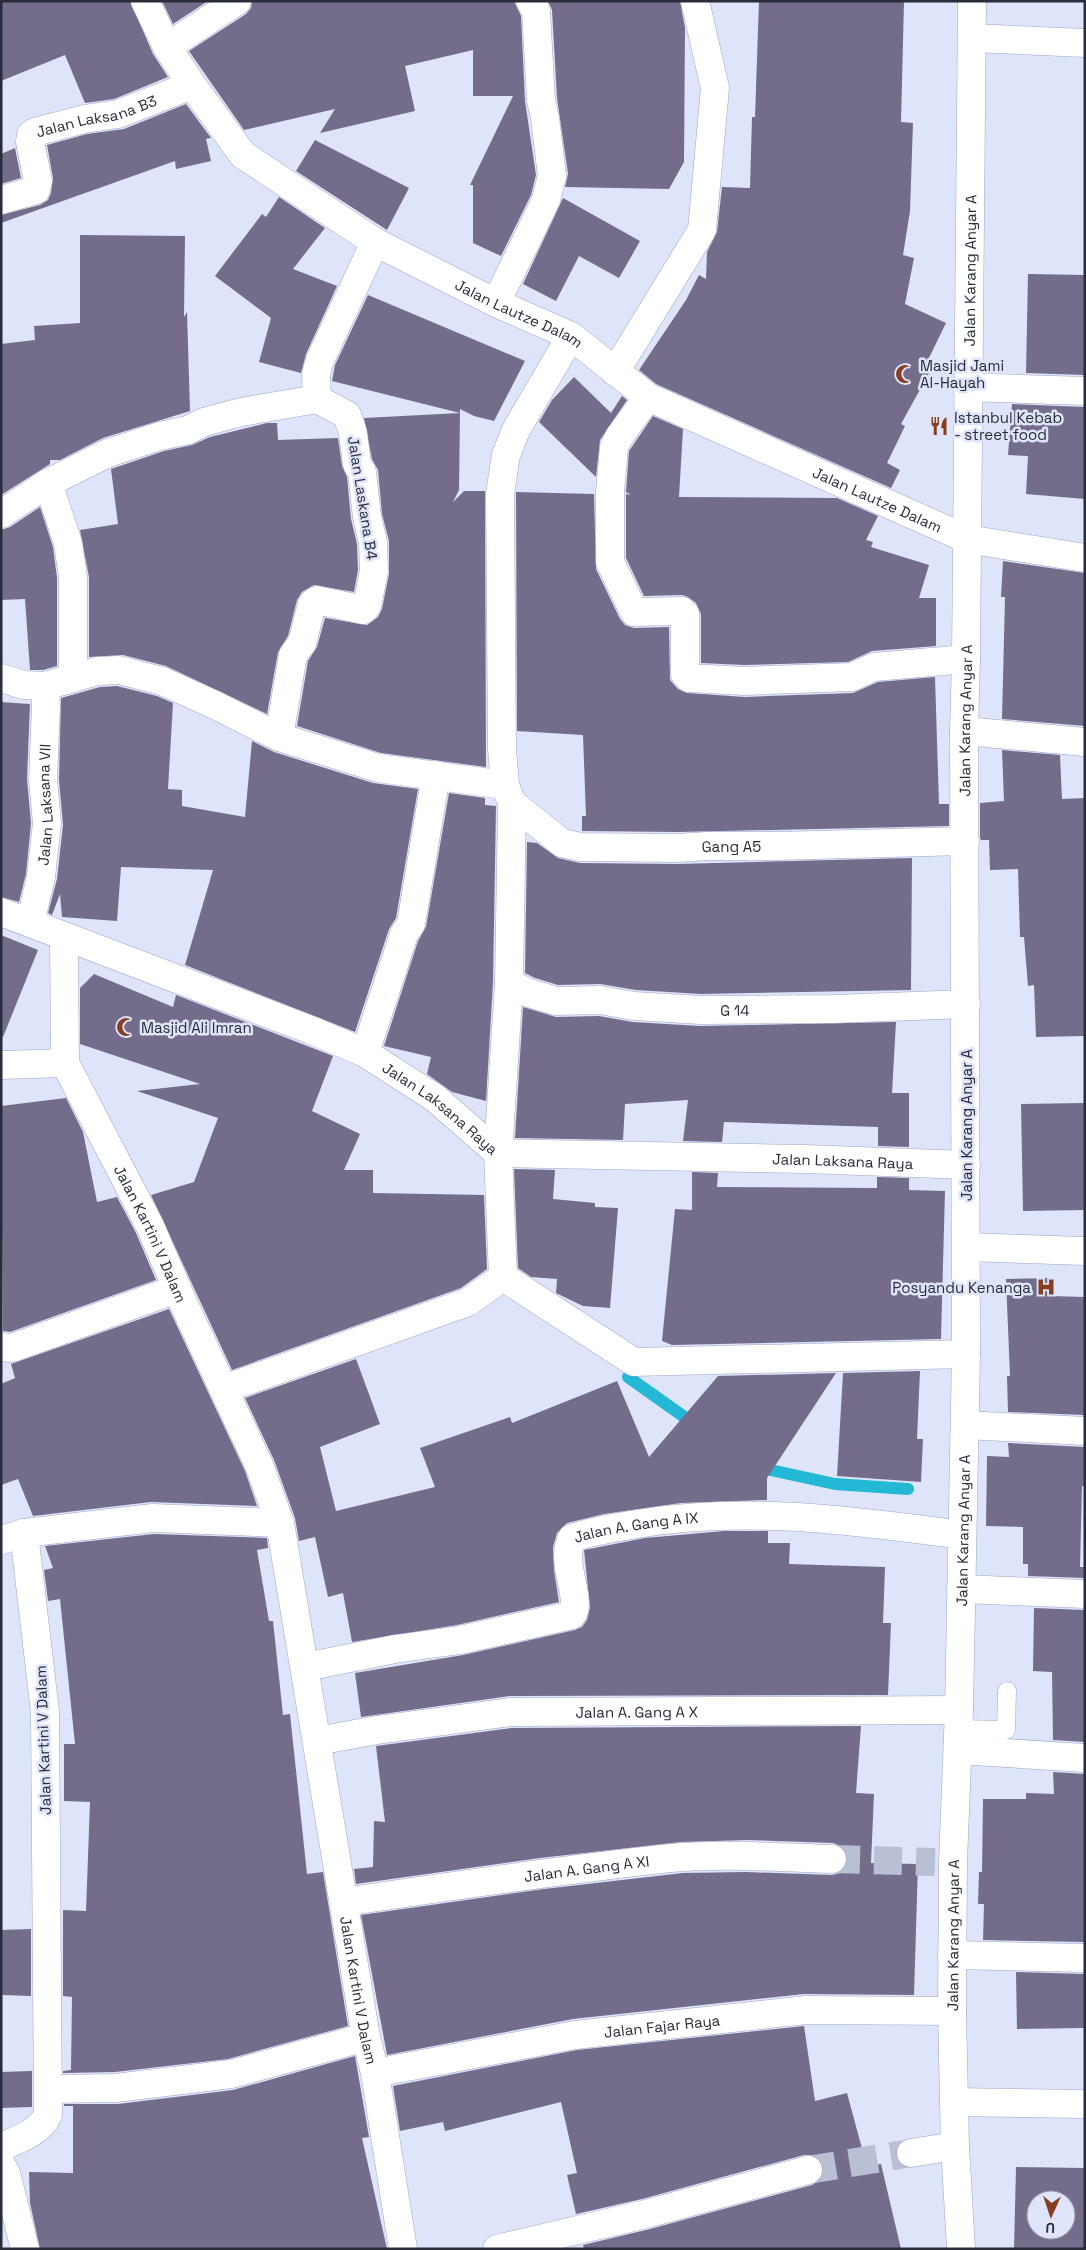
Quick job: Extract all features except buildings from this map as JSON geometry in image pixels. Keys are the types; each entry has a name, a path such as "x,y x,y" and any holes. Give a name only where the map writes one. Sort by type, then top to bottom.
{"street":[{"name":"Jalan Lautze Dalam","path":"145,1 168,46 192,85 243,156 375,242 496,303 571,336 648,396 967,539 1085,558"},
{"path":"168,46 237,1"},
{"path":"496,303 546,200 552,176 541,100 536,11 530,1"},
{"path":"615,372 702,230 715,88 695,1"},
{"name":"Jalan Karang Anyar A","path":"961,2249 955,2146 952,1955 944,1862 958,1730 965,1425 966,1004 964,731 972,1"},
{"path":"973,38 1085,43"},
{"name":"Jalan Laksana B3","path":"1,200 36,190 38,181 30,135 84,118 118,114 192,85"},
{"path":"1,514 48,483 108,453 160,436 188,430 204,422 241,412 317,399 316,374 320,360 375,242"},
{"path":"503,1277 498,1153 509,983 509,794 502,739 501,475 516,430 571,336"},
{"path":"967,387 1085,391"},
{"path":"648,396 614,447 610,492 610,562 634,612 682,612 685,614 685,674 689,678 744,680 852,677 874,667 966,659"},
{"name":"Jalan Laskana B4","path":"279,736 293,655 302,643 310,607 317,600 365,609 374,572 373,542 367,517 362,472 356,459 350,422 347,415 317,399"},
{"path":"48,483 68,543 73,577 72,678"},
{"path":"1,678 24,685 45,686 97,670 120,670 153,679 215,705 279,736 378,768 436,775 509,794"},
{"name":"Jalan Laksana VII","path":"30,923 42,878 47,823 43,780 45,686"},
{"path":"964,731 1085,742"},
{"path":"365,1053 404,934 411,924 436,775"},
{"name":"Gang A5","path":"509,794 562,843 580,847 676,848 965,841"},
{"name":"Jalan Laksana Raya","path":"1,912 311,1030 365,1053 435,1098 498,1153 806,1159 966,1165"},
{"name":"Jalan Kartini V Dalam","path":"64,936 65,1063 145,1218 259,1465 280,1523 366,2037 375,2073 403,2249"},
{"name":"G 14","path":"509,983 529,993 556,1001 600,1000 634,1006 701,1010 834,1009 966,1004"},
{"path":"1,1066 65,1063"},
{"path":"966,1247 1085,1251"},
{"path":"503,1277 634,1362 966,1354"},
{"path":"224,1389 468,1302 503,1277"},
{"path":"1,1347 12,1348 177,1289"},
{"path":"965,1425 1085,1431"},
{"name":"Jalan A. Gang A IX","path":"305,1667 395,1649 460,1640 572,1615 575,1605 566,1553 572,1538 592,1531 672,1518 760,1515 832,1519 962,1535"},
{"name":"Jalan Kartini V Dalam","path":"1,2147 34,2132 45,2122 48,2115 49,2089 45,1712 13,1537 154,1518 280,1523"},
{"path":"962,1589 1085,1594"},
{"name":"Jalan A. Gang A X","path":"317,1741 386,1729 510,1712 958,1730 1085,1758"},
{"name":"Jalan A. Gang A XI","path":"344,1902 560,1870 661,1859 750,1856 832,1859"},
{"path":"952,1955 1085,1958"},
{"name":"Jalan Fajar Raya","path":"375,2073 575,2035 806,2010 952,2011"},
{"path":"49,2089 116,2088 231,2074 366,2037"},
{"path":"954,2102 1085,2104"},
{"path":"911,2153 955,2146"},
{"path":"1,2164 6,2173 25,2249"},
{"path":"497,2249 627,2218 808,2170"}],"lane":[{"path":"958,1730 1006,1730 1007,1691"}],"waterway":[{"path":"628,1377 697,1426"},
{"path":"758,1464 766,1469 835,1484 908,1489"}],"tunnel":[{"path":"832,1859 935,1862"},
{"path":"808,2170 911,2153"}],"place":[{"name":"Masjid Jami Al-Hayah","path":"905,374"},
{"name":"Istanbul Kebab - street food","path":"939,426"},
{"name":"Masjid Ali Imran","path":"126,1027"},
{"name":"Posyandu Kenanga","path":"1046,1287"}]}
